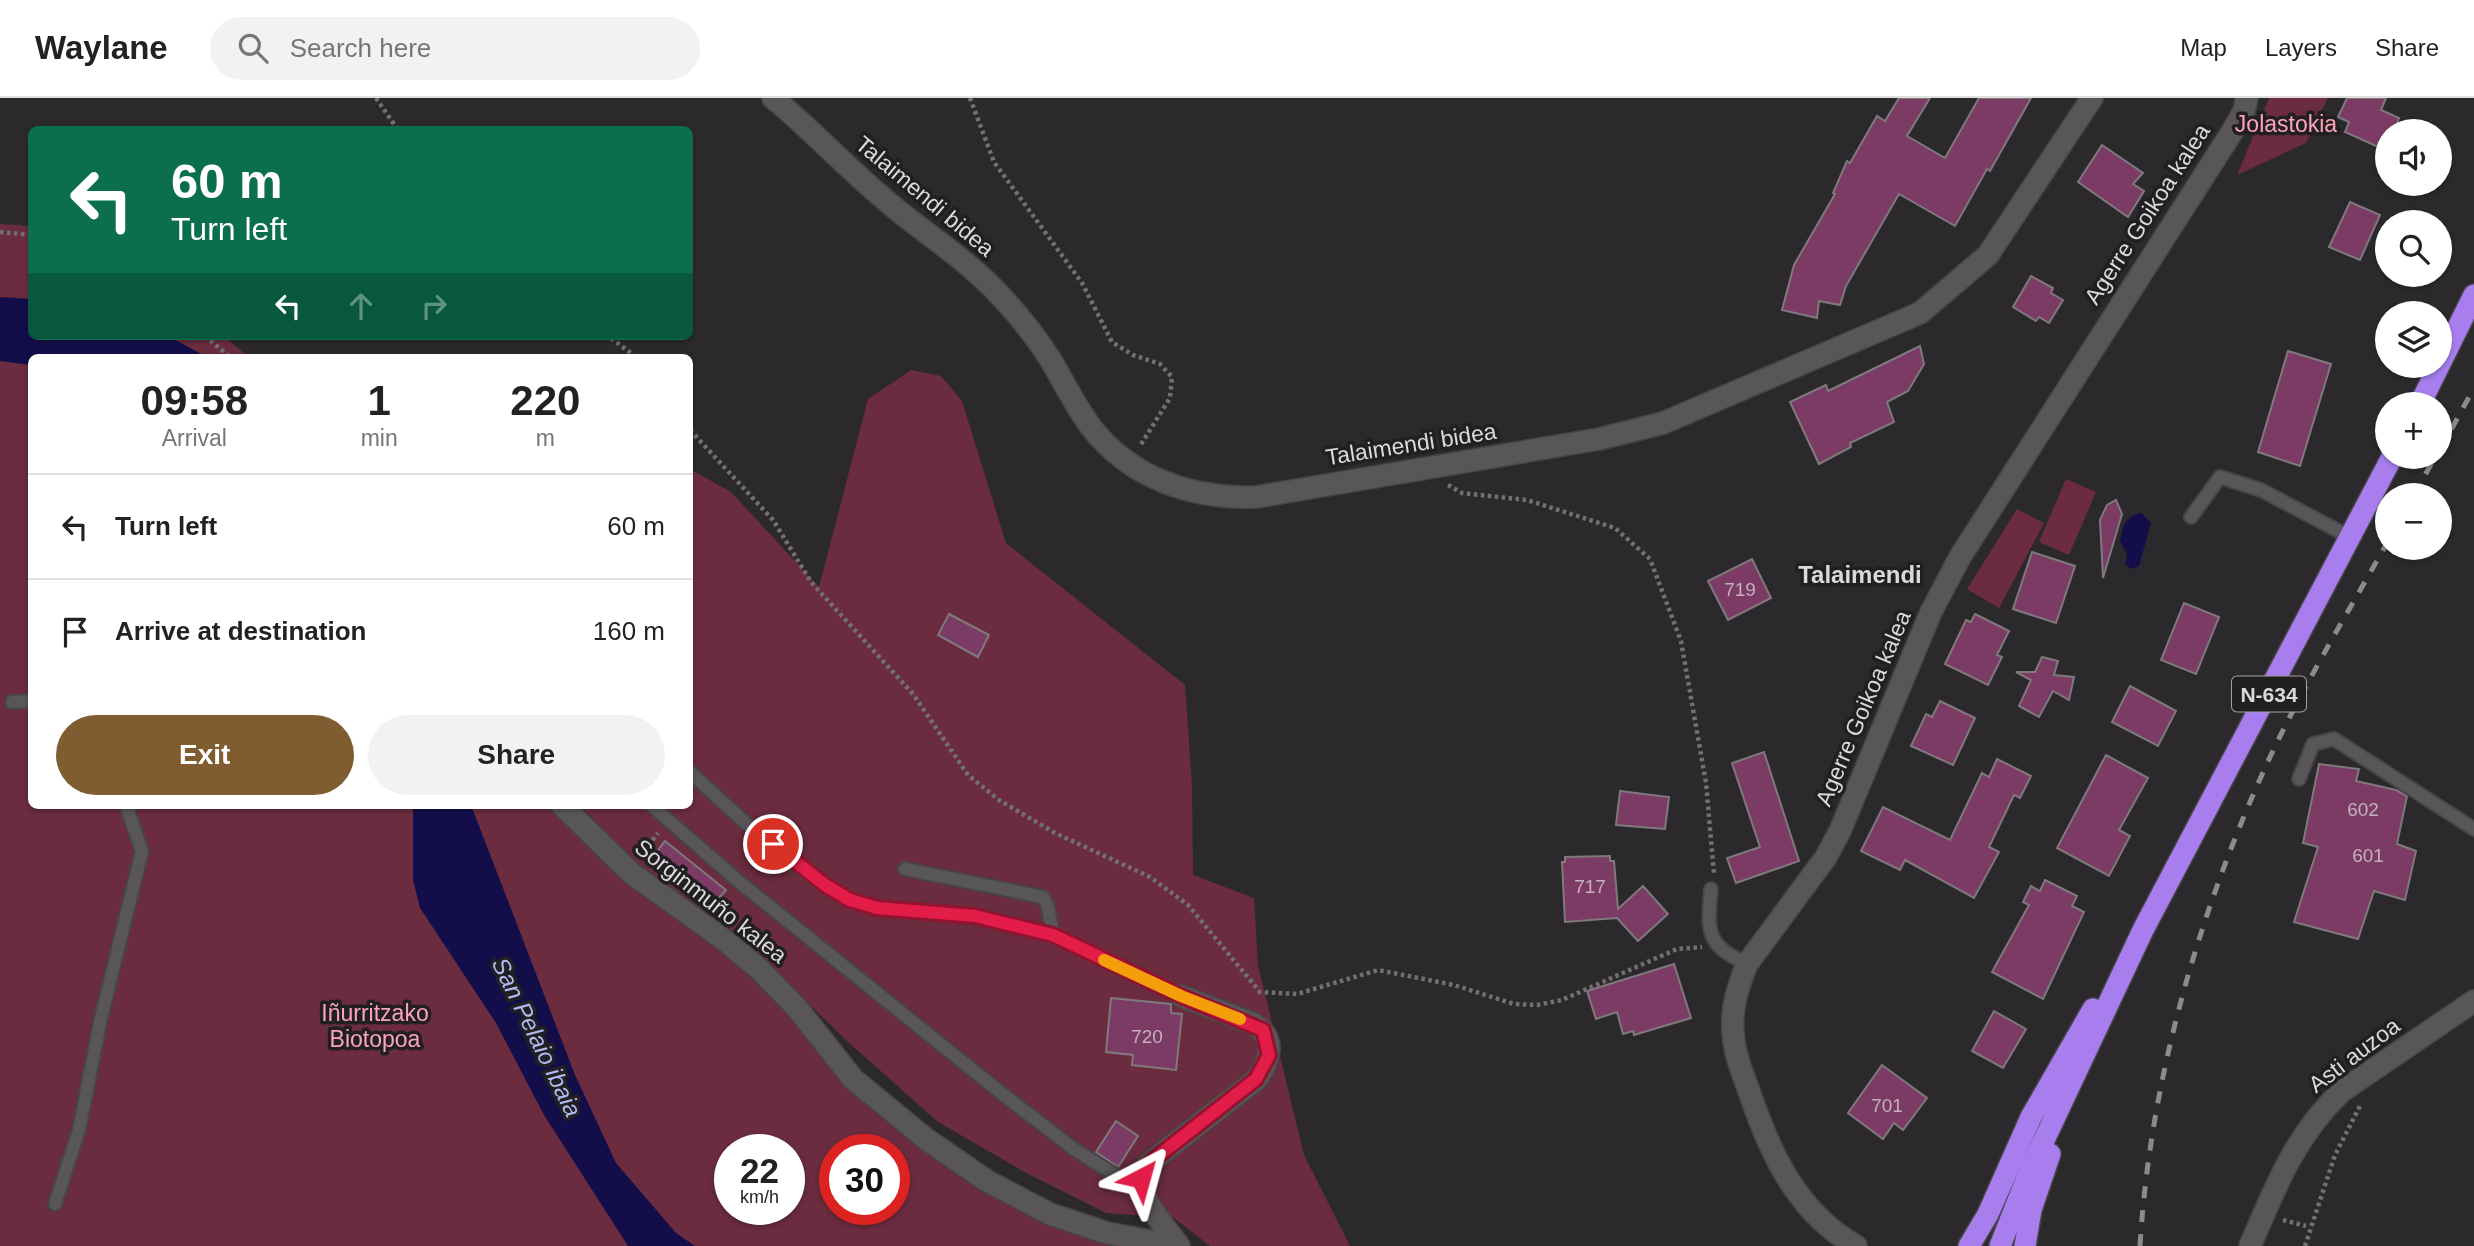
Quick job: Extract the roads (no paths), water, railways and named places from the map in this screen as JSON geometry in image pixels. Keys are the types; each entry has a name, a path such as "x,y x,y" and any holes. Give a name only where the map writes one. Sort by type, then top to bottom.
{"highway":[{"path":"2426,392 2474,295"},
{"name":"N-634","path":"2000,1246 2030,1170 2143,930 2386,469"},
{"name":"N-634","path":"1969,1246 1988,1214 2031,1117 2143,930"},
{"path":"2025,1246 2031,1210 2057,1134 2058,1110"}],"street":[{"name":"Talaimendi bidea","path":"773,98 884,199 961,258 1003,298 1037,340 1092,428 1130,463 1184,490 1237,498 1599,439 1663,423 1920,313 1988,255 2092,98"},
{"name":"Agerre Goikoa kalea","path":"1848,1243 1800,1199 1780,1169 1765,1136 1740,1064 1732,1030 1733,1013 1747,964 1826,858 1840,831 1931,612 1960,557 2232,132 2244,111 2247,98"},
{"name":"Sorginmuño kalea","path":"566,809 631,873 749,960 797,1008 860,1086 926,1139 987,1181 1071,1222 1107,1233 1178,1246"},
{"path":"1178,1246 1145,1194 1141,1178 1148,1164 1256,1079 1269,1055 1263,1030 1181,996"},
{"name":"Asti auzoa","path":"2264,1246 2297,1142 2326,1106 2342,1091 2474,1001"},
{"name":"Asti auzoa","path":"2250,1246 2274,1213"}],"lane":[{"path":"2191,517 2220,477 2261,490 2350,537"},
{"path":"12,702 28,701"},
{"path":"2299,779 2313,744 2334,739 2474,829"},
{"path":"693,775 803,869 850,900 877,908 958,913 1053,935 1181,996"},
{"path":"55,1204 79,1130 100,1018 142,851 127,809"},
{"path":"655,809 738,881 1005,1096 1074,1149 1145,1194"},
{"path":"905,869 1043,897 1048,907 1053,935"},
{"path":"1711,890 1708,925 1713,942 1726,954 1747,964"}],"water":[{"path":"0,297 28,299 28,340 175,340 201,354 28,354 28,365 0,361"},
{"path":"2141,513 2151,523 2139,566 2131,569 2125,564 2127,555 2120,541 2128,519"},
{"name":"San Pelaio ibaia","path":"413,809 473,809 575,1075 616,1163 676,1233 695,1246 628,1246 544,1115 496,1023 420,908 413,880"}],"railway":[{"path":"2452,428 2474,388"},
{"path":"2421,483 2428,469"},
{"path":"2140,1246 2155,1120 2167,1058 2201,934 2245,815 2283,729 2377,560"}],"district":[{"name":"Talaimendi","path":"1860,574"}],"park label":[{"name":"Jolastokia","path":"2286,124"},
{"name":"Iñurritzako Biotopoa","path":"375,1026"}]}
